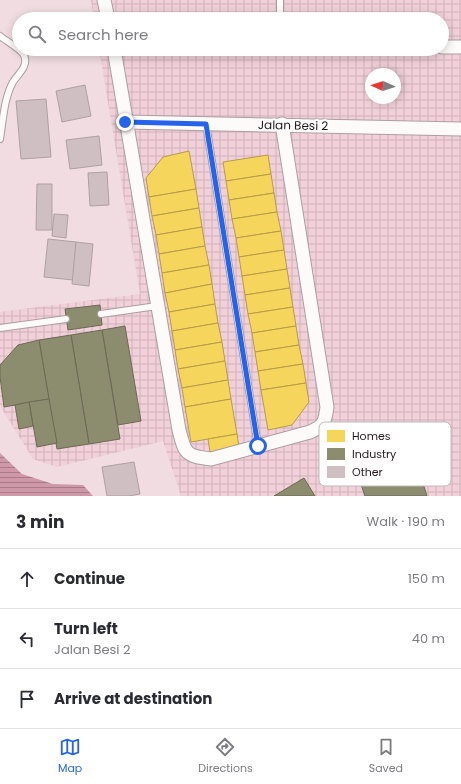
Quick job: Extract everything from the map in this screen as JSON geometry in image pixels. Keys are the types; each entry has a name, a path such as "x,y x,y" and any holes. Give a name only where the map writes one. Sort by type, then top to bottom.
{"street":[{"path":"104,0 107,12"},
{"path":"449,47 461,47"},
{"path":"115,56 125,122 179,430 182,443 187,453 195,457 211,459 319,428"},
{"name":"Jalan Besi 2","path":"125,122 282,124 461,129"},
{"path":"282,124 327,407 323,422"}],"lane":[{"path":"280,0 280,12"},
{"path":"0,36 12,45"},
{"path":"0,139 10,90 13,82 22,71 25,64 25,56"},
{"path":"206,124 258,446"},
{"path":"101,314 157,306"},
{"path":"0,328 66,319"}],"shaded area":[{"path":"91,0 461,0 461,496 181,496 163,441 57,467 33,459 0,406 0,312 140,294 100,56 449,56 449,12 93,12"},
{"path":"0,453 22,474 53,484 83,485 93,496 0,496"}],"building: Homes":[{"path":"189,151 196,189 149,197 146,178 163,157"},
{"path":"268,155 271,174 226,181 223,162"},
{"path":"271,174 274,193 229,200 226,181"},
{"path":"196,189 199,208 152,216 149,197"},
{"path":"274,193 277,212 232,219 229,200"},
{"path":"199,208 202,227 156,235 152,216"},
{"path":"277,212 281,231 236,238 232,219"},
{"path":"202,227 205,246 159,254 156,235"},
{"path":"281,231 284,250 239,257 236,238"},
{"path":"205,246 209,265 162,273 159,254"},
{"path":"284,250 287,269 242,276 239,257"},
{"path":"209,265 212,284 165,293 162,273"},
{"path":"287,269 290,288 245,295 242,276"},
{"path":"212,284 215,304 169,312 165,293"},
{"path":"290,288 293,307 248,314 245,295"},
{"path":"215,304 218,323 172,331 169,312"},
{"path":"293,307 296,326 252,333 248,314"},
{"path":"218,323 222,342 175,350 172,331"},
{"path":"296,326 299,345 255,352 252,333"},
{"path":"222,342 225,361 178,369 175,350"},
{"path":"299,345 303,364 258,371 255,352"},
{"path":"225,361 228,380 182,388 178,369"},
{"path":"303,364 306,383 261,390 258,371"},
{"path":"228,380 231,399 185,407 182,388"},
{"path":"306,383 309,402 292,425 268,430 261,390"},
{"path":"231,399 237,434 191,442 185,407"},
{"path":"237,434 239,447 210,452 208,439"}],"building: Industry":[{"path":"100,305 102,325 68,330 65,309"},
{"path":"125,326 141,421 118,425 102,330"},
{"path":"102,330 120,439 89,444 71,335"},
{"path":"71,335 89,444 57,449 39,340"},
{"path":"39,340 49,399 4,407 0,365 18,345"},
{"path":"49,399 57,443 37,447 29,402"},
{"path":"29,402 33,426 19,429 15,405"},
{"path":"304,478 315,496 274,496"},
{"path":"361,486 424,486 427,496 365,496"}],"building: Other":[{"path":"85,85 91,116 62,122 56,91"},
{"path":"46,99 51,157 21,159 16,101"},
{"path":"99,136 102,165 70,169 66,140"},
{"path":"107,172 109,205 90,206 88,173"},
{"path":"37,184 52,184 52,230 36,230"},
{"path":"54,214 68,215 66,238 52,236"},
{"path":"48,239 76,242 73,280 44,277"},
{"path":"76,242 93,244 89,286 72,284"},
{"path":"134,462 140,494 129,496 107,496 102,467"}],"route":[{"path":"125,122 206,124 258,446"}]}
